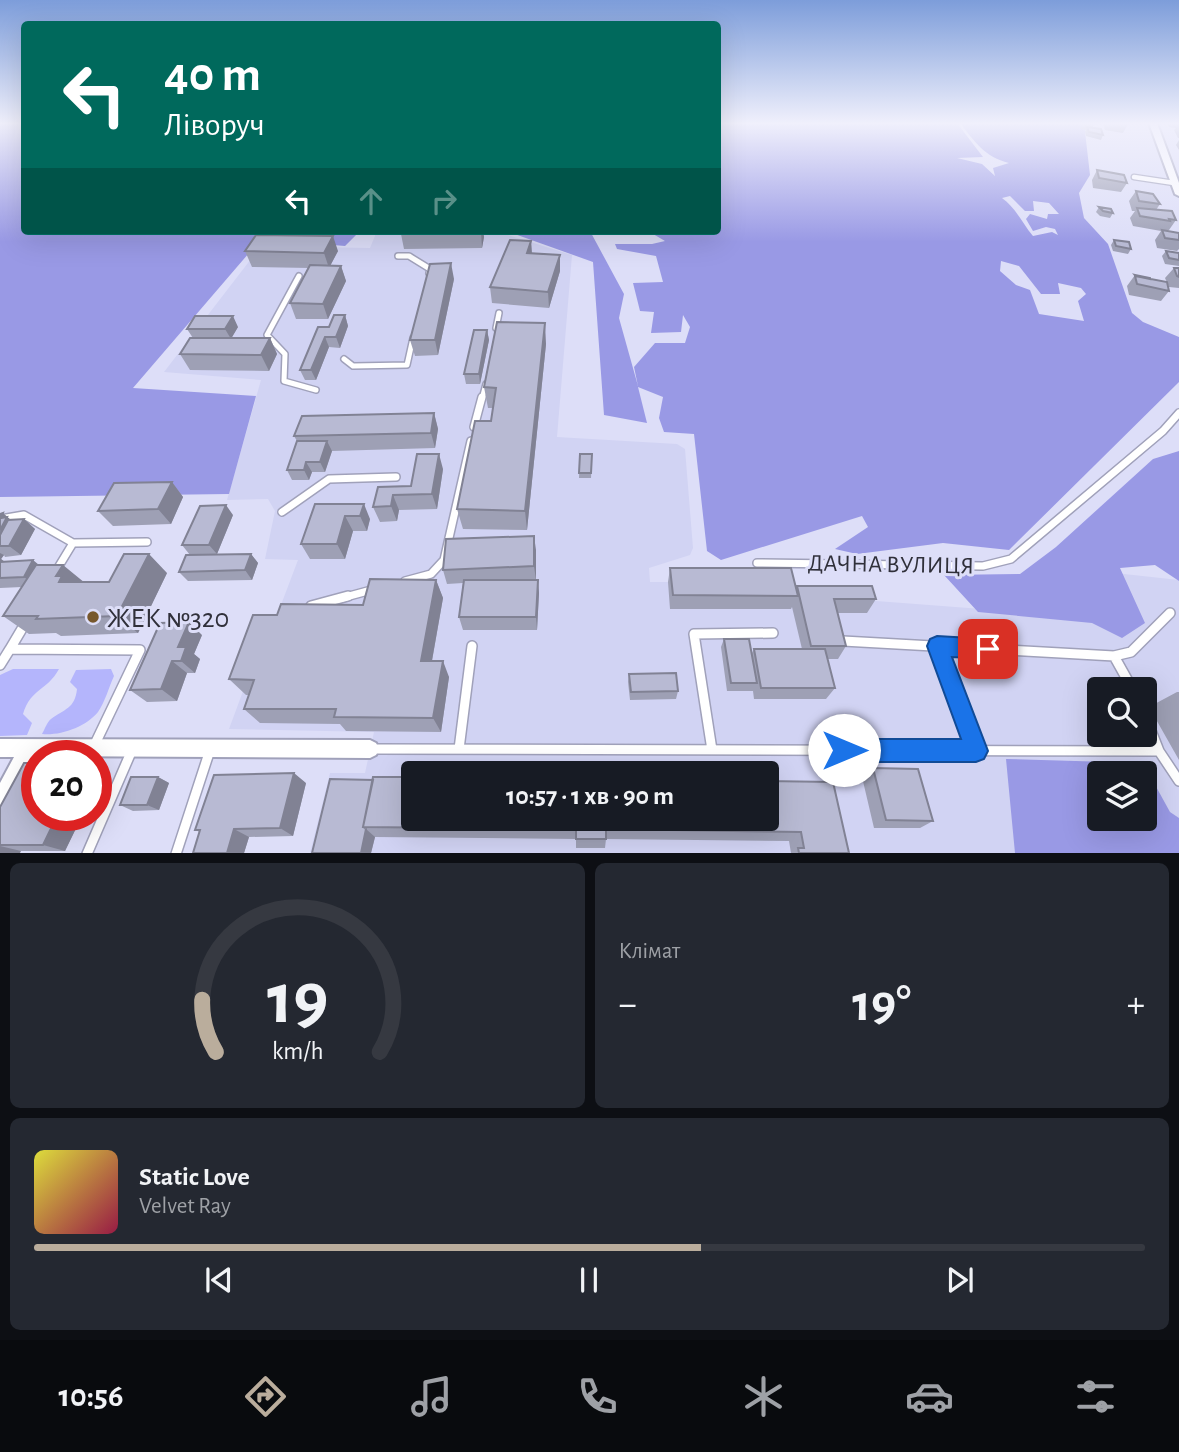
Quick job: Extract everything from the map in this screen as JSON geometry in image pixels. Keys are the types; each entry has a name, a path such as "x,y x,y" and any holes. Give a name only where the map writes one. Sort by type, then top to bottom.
{"street":[{"path":"1167,163 1179,194"},
{"path":"0,748 21,748"},
{"path":"112,748 370,749"},
{"path":"0,802 21,763"}],"lane":[{"path":"1134,177 1174,183"},
{"path":"398,256 409,256 430,269 427,281"},
{"path":"299,276 267,335 285,354 284,381 316,390"},
{"path":"494,340 499,313"},
{"path":"344,359 353,366 407,365 416,329"},
{"path":"393,584 431,574 444,560 486,381"},
{"name":"ДАЧНА ВУЛИЦЯ","path":"757,563 983,566 1011,559 1163,431 1179,413"},
{"path":"282,512 329,479 396,477"},
{"path":"0,519 24,515 73,543 147,542"},
{"path":"53,577 73,543"},
{"path":"304,608 380,588"},
{"path":"0,665 33,611"},
{"path":"843,641 1114,656 1131,652 1170,613"},
{"path":"712,750 694,634 773,633"},
{"path":"459,749 472,646"},
{"path":"937,646 976,751"},
{"path":"10,649 140,650 97,740"},
{"path":"1114,656 1126,677"},
{"path":"1157,747 1179,781"},
{"path":"87,853 132,748"},
{"path":"176,853 211,749"},
{"path":"370,749 1158,751"}],"shaded area":[{"path":"0,163 21,163 21,235 356,235 345,246 261,239 133,388 256,396 229,494 0,497"},
{"path":"721,163 977,163 995,176 993,168 1008,163 1089,163 1090,175 1079,193 1084,218 1108,244 1132,313 1143,322 1179,337 1179,382 1009,550 943,543 857,554 835,549 868,527 862,516 721,560 707,551 694,434 664,432 659,418 663,397 638,387 647,423 604,415 593,262 517,235 592,235 624,294 619,318 638,386 634,367 655,343 685,343 690,327 683,315 681,332 651,333 654,312 640,311 633,283 663,282 656,256 617,249 615,244 652,244 665,241 655,235 721,235","holes":["1010,196 1025,211 1034,211 1033,201 1049,203 1059,214 1048,214 1047,219 1030,214 1026,219 1033,231 1046,227 1055,229 1058,235 1052,232 1033,236 1002,198","1001,261 1019,266 1041,294 1060,294 1058,283 1081,288 1086,294 1078,301 1084,321 1039,314 1030,290 1016,285 1000,271"]},
{"path":"375,235 508,235 572,255 557,437 677,444 685,449 693,548 690,555 649,568 650,582 785,582 791,600 863,600 1102,618 1115,573 1179,580 1179,853 310,853 330,773 365,773 374,732 229,729 266,629 273,626 298,560 265,559 275,511 268,499 227,500 261,380 164,372 261,246 370,248"},
{"path":"1179,451 1179,581 1155,565 1120,568 1145,623 1122,638 1092,623 978,612 944,575 1020,574 1056,547 1153,459"},
{"path":"13,669 59,669 26,706 23,714 32,723 27,735 0,736 0,675"},
{"path":"111,669 114,676 103,704 93,717 57,734 42,734 50,720 74,701 77,689 70,682 76,670"},
{"path":"1006,759 1087,761 1087,831 1157,831 1157,788 1170,812 1179,818 1179,853 1015,853"}],"building":[{"path":"1097,170 1124,175 1127,183 1099,178"},
{"path":"1136,191 1153,194 1160,204 1139,201"},
{"path":"1099,207 1111,209 1113,213 1103,211"},
{"path":"1137,208 1172,211 1176,220 1140,216"},
{"path":"1162,230 1179,233 1179,240 1165,238"},
{"path":"256,235 333,236 324,253 245,251"},
{"path":"510,240 531,241 527,253 560,255 548,292 490,287"},
{"path":"1114,240 1129,242 1131,249 1116,246"},
{"path":"1166,251 1179,253 1179,260 1169,258"},
{"path":"451,263 435,340 410,340 430,264"},
{"path":"310,265 341,266 323,304 290,303"},
{"path":"1135,276 1167,282 1169,291 1137,284"},
{"path":"334,315 345,315 336,337 325,337 311,370 300,370 318,327 329,327"},
{"path":"195,316 233,316 225,329 187,329"},
{"path":"497,322 545,323 525,511 457,509 475,421 491,421 496,388 484,387"},
{"path":"474,330 487,330 479,374 464,374"},
{"path":"190,338 270,338 261,355 180,354"},
{"path":"434,413 431,433 294,436 302,416"},
{"path":"297,441 327,441 320,462 306,462 304,470 287,470"},
{"path":"417,454 439,454 432,494 393,495 391,506 373,507 378,487 411,486"},
{"path":"580,454 592,454 591,473 579,473"},
{"path":"172,482 158,509 98,511 114,483"},
{"path":"315,504 364,504 360,516 345,516 337,544 301,544"},
{"path":"226,505 209,545 182,545 200,506"},
{"path":"3,513 1,518 7,517 0,530 0,514"},
{"path":"24,519 9,546 0,546 0,535 8,520"},
{"path":"534,536 534,566 443,570 446,539"},
{"path":"124,554 149,554 117,616 36,619 38,616 3,616 36,565 63,565 56,576 62,576 59,582 109,582"},
{"path":"251,554 245,570 179,572 186,555"},
{"path":"33,560 24,577 0,578 0,562"},
{"path":"670,568 791,568 798,596 673,595"},
{"path":"370,579 436,580 421,661 443,661 433,718 334,717 336,709 244,709 254,680 229,679 253,615 277,615 281,604 363,605"},
{"path":"464,580 538,580 536,617 459,617"},
{"path":"797,586 872,586 876,599 834,599 846,646 811,646"},
{"path":"189,622 178,647 186,647 181,661 172,661 161,689 130,690 160,623"},
{"path":"724,639 749,639 757,683 731,683"},
{"path":"754,649 825,649 835,688 761,688"},
{"path":"676,673 678,691 631,692 629,674"},
{"path":"21,768 21,831 50,831 43,845 0,845 0,807"},
{"path":"873,768 918,769 933,821 886,820"},
{"path":"294,773 280,828 234,829 227,853 193,853 200,830 195,830 214,775"},
{"path":"131,777 158,777 147,805 120,805"},
{"path":"373,777 401,777 401,827 363,827"},
{"path":"330,779 373,780 363,827 366,829 361,853 312,853"},
{"path":"779,781 833,782 849,853 799,853 798,848 804,848 801,832 736,831 779,831"},
{"path":"576,831 606,831 606,839 576,839"}],"place":[{"name":"ЖЕК №320","path":"93,617"}],"route":[{"path":"844,750 976,751 937,646 988,649"}]}
